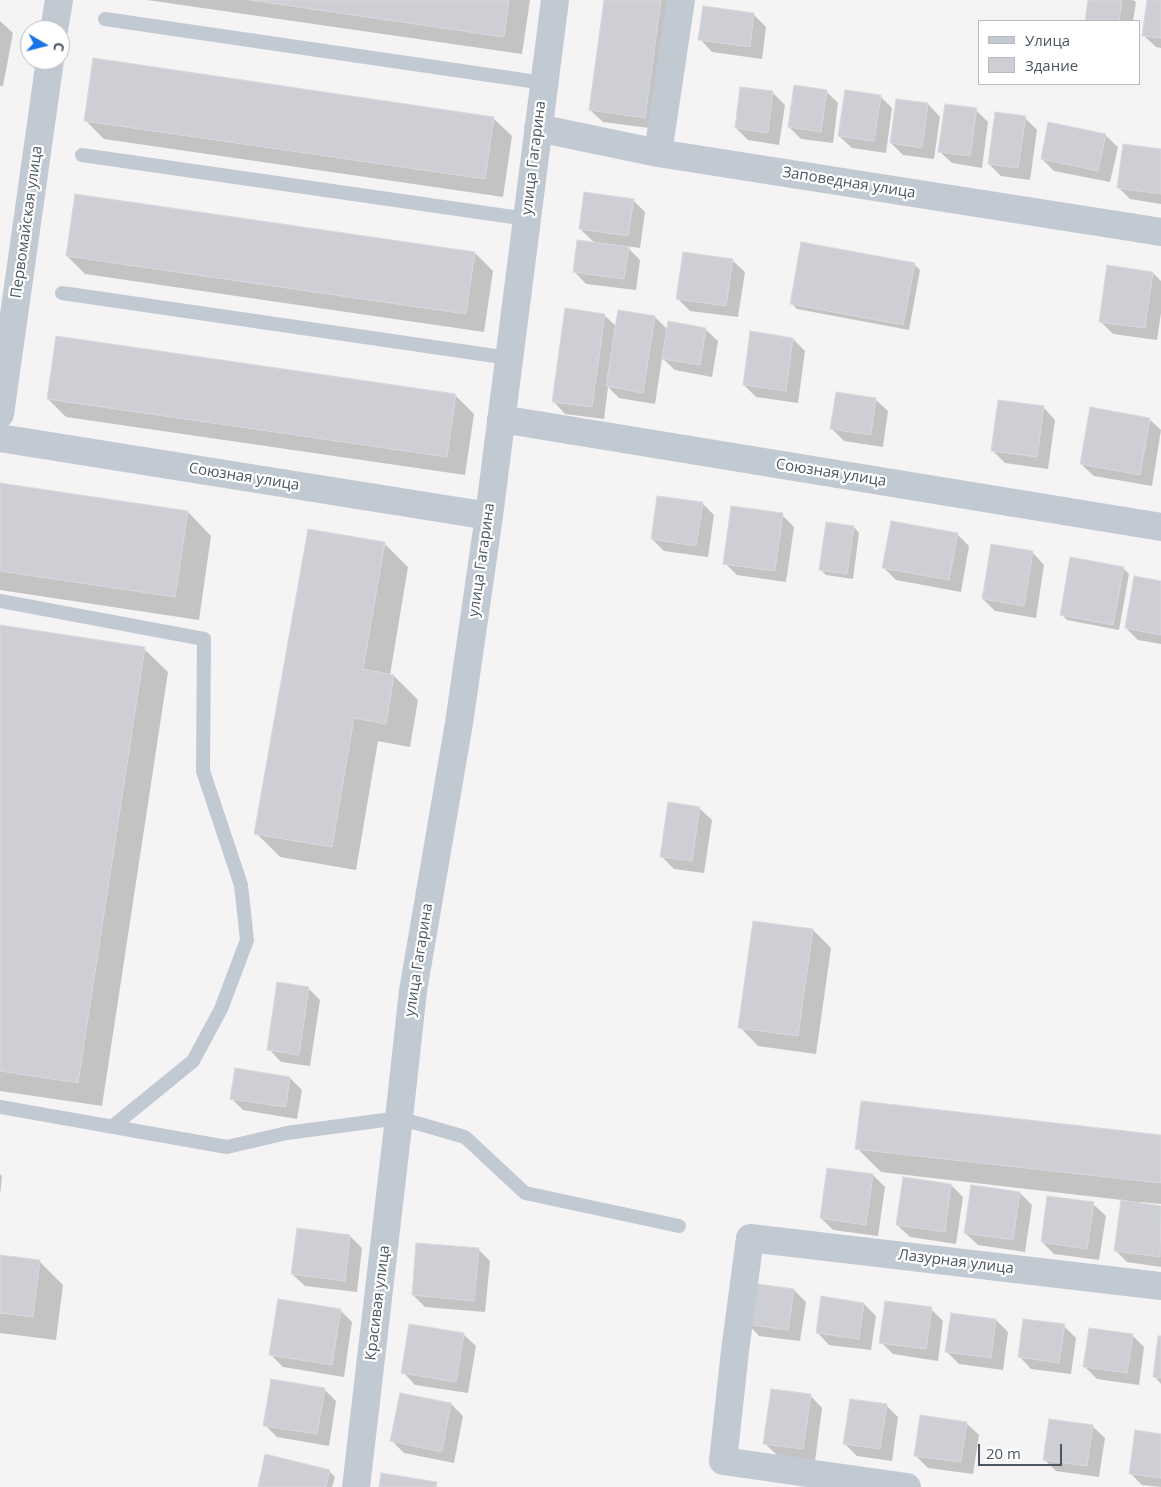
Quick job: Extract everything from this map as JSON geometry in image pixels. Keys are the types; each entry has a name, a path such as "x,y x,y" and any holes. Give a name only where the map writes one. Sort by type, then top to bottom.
{"street":[{"path":"56,20 59,0"},
{"name":"улица Гагарина","path":"399,1118 412,991 459,723 489,516 555,0"},
{"path":"658,153 681,0"},
{"name":"Первомайская улица","path":"0,414 49,70"},
{"name":"Заповедная улица","path":"538,128 658,153 1161,232"},
{"name":"Союзная улица","path":"501,419 1161,528"},
{"name":"Союзная улица","path":"0,438 489,516"},
{"name":"Красивая улица","path":"356,1487 399,1118"},
{"name":"Лазурная улица","path":"907,1487 723,1461 750,1238 1161,1286"}],"lane":[{"path":"105,19 544,83"},
{"path":"82,155 527,219"},
{"path":"62,293 509,358"},
{"path":"0,601 204,639 203,771 241,885 248,940 220,1008 193,1060 112,1127"},
{"path":"0,1107 227,1147 286,1133 399,1118 465,1137 525,1193 679,1226"}],"building":[{"path":"250,0 509,0 504,37"},
{"path":"604,0 661,0 645,118 589,110"},
{"path":"1088,0 1122,0 1119,20 1085,20"},
{"path":"1147,0 1161,0 1161,38 1142,36"},
{"path":"703,6 754,13 750,47 698,40"},
{"path":"93,58 494,117 485,179 84,121"},
{"path":"794,85 827,90 821,132 788,127"},
{"path":"740,87 773,91 768,133 735,128"},
{"path":"845,90 881,95 874,141 838,136"},
{"path":"896,99 928,103 922,148 890,143"},
{"path":"945,104 977,108 970,156 938,152"},
{"path":"995,112 1026,116 1018,168 988,164"},
{"path":"1048,122 1106,134 1098,171 1041,159"},
{"path":"1123,144 1161,149 1161,194 1117,188"},
{"path":"584,192 634,199 628,236 579,229"},
{"path":"75,194 475,252 466,314 66,256"},
{"path":"577,240 629,247 624,279 573,272"},
{"path":"801,242 915,263 903,325 790,304"},
{"path":"683,252 733,259 726,306 676,299"},
{"path":"1107,265 1153,272 1145,328 1099,322"},
{"path":"565,308 605,314 592,407 552,402"},
{"path":"618,310 655,316 643,393 606,386"},
{"path":"668,321 706,328 700,365 662,359"},
{"path":"750,331 793,338 786,391 743,385"},
{"path":"56,336 456,394 447,457 47,399"},
{"path":"836,392 876,398 871,435 830,429"},
{"path":"998,400 1044,406 1037,457 991,451"},
{"path":"1090,407 1150,418 1140,475 1080,464"},
{"path":"0,483 188,511 175,597 0,571"},
{"path":"657,496 703,502 696,546 651,539"},
{"path":"731,506 783,513 775,571 723,564"},
{"path":"891,521 958,533 949,580 882,568"},
{"path":"826,522 854,526 847,574 819,570"},
{"path":"308,529 385,542 363,669 394,675 386,724 354,718 332,847 254,834"},
{"path":"991,544 1033,551 1024,606 982,599"},
{"path":"1070,557 1124,567 1113,625 1060,615"},
{"path":"1134,576 1161,581 1161,635 1125,628"},
{"path":"0,625 145,647 78,1083 0,1071"},
{"path":"668,802 700,807 692,861 660,857"},
{"path":"753,921 813,929 798,1036 738,1028"},
{"path":"277,982 309,987 299,1055 267,1050"},
{"path":"235,1068 290,1077 286,1107 230,1099"},
{"path":"861,1101 1161,1135 1161,1183 855,1149"},
{"path":"827,1168 873,1174 866,1225 820,1218"},
{"path":"903,1177 951,1184 945,1232 896,1225"},
{"path":"971,1185 1020,1192 1013,1240 964,1233"},
{"path":"1047,1196 1094,1202 1087,1249 1041,1242"},
{"path":"1121,1200 1161,1206 1160,1257 1114,1251"},
{"path":"297,1228 350,1235 345,1281 291,1274"},
{"path":"416,1243 479,1248 474,1301 412,1295"},
{"path":"0,1255 40,1260 33,1317 0,1313"},
{"path":"751,1283 794,1289 788,1330 745,1324"},
{"path":"821,1296 864,1303 859,1339 816,1333"},
{"path":"278,1299 341,1309 332,1365 269,1355"},
{"path":"885,1301 932,1307 926,1349 879,1343"},
{"path":"951,1313 996,1319 991,1358 945,1352"},
{"path":"1023,1319 1065,1324 1059,1363 1018,1357"},
{"path":"409,1324 464,1333 456,1382 401,1373"},
{"path":"1089,1328 1133,1334 1127,1373 1083,1367"},
{"path":"1158,1336 1161,1336 1161,1378 1153,1377"},
{"path":"271,1379 325,1388 317,1434 263,1426"},
{"path":"771,1389 811,1394 803,1449 763,1444"},
{"path":"400,1393 451,1403 442,1452 390,1441"},
{"path":"850,1399 887,1404 880,1449 843,1444"},
{"path":"920,1415 967,1422 961,1462 914,1456"},
{"path":"1049,1419 1093,1425 1087,1466 1043,1460"},
{"path":"1135,1430 1161,1434 1161,1478 1129,1474"},
{"path":"265,1454 330,1470 326,1487 258,1487"},
{"path":"381,1473 437,1482 436,1487 379,1487"}]}
